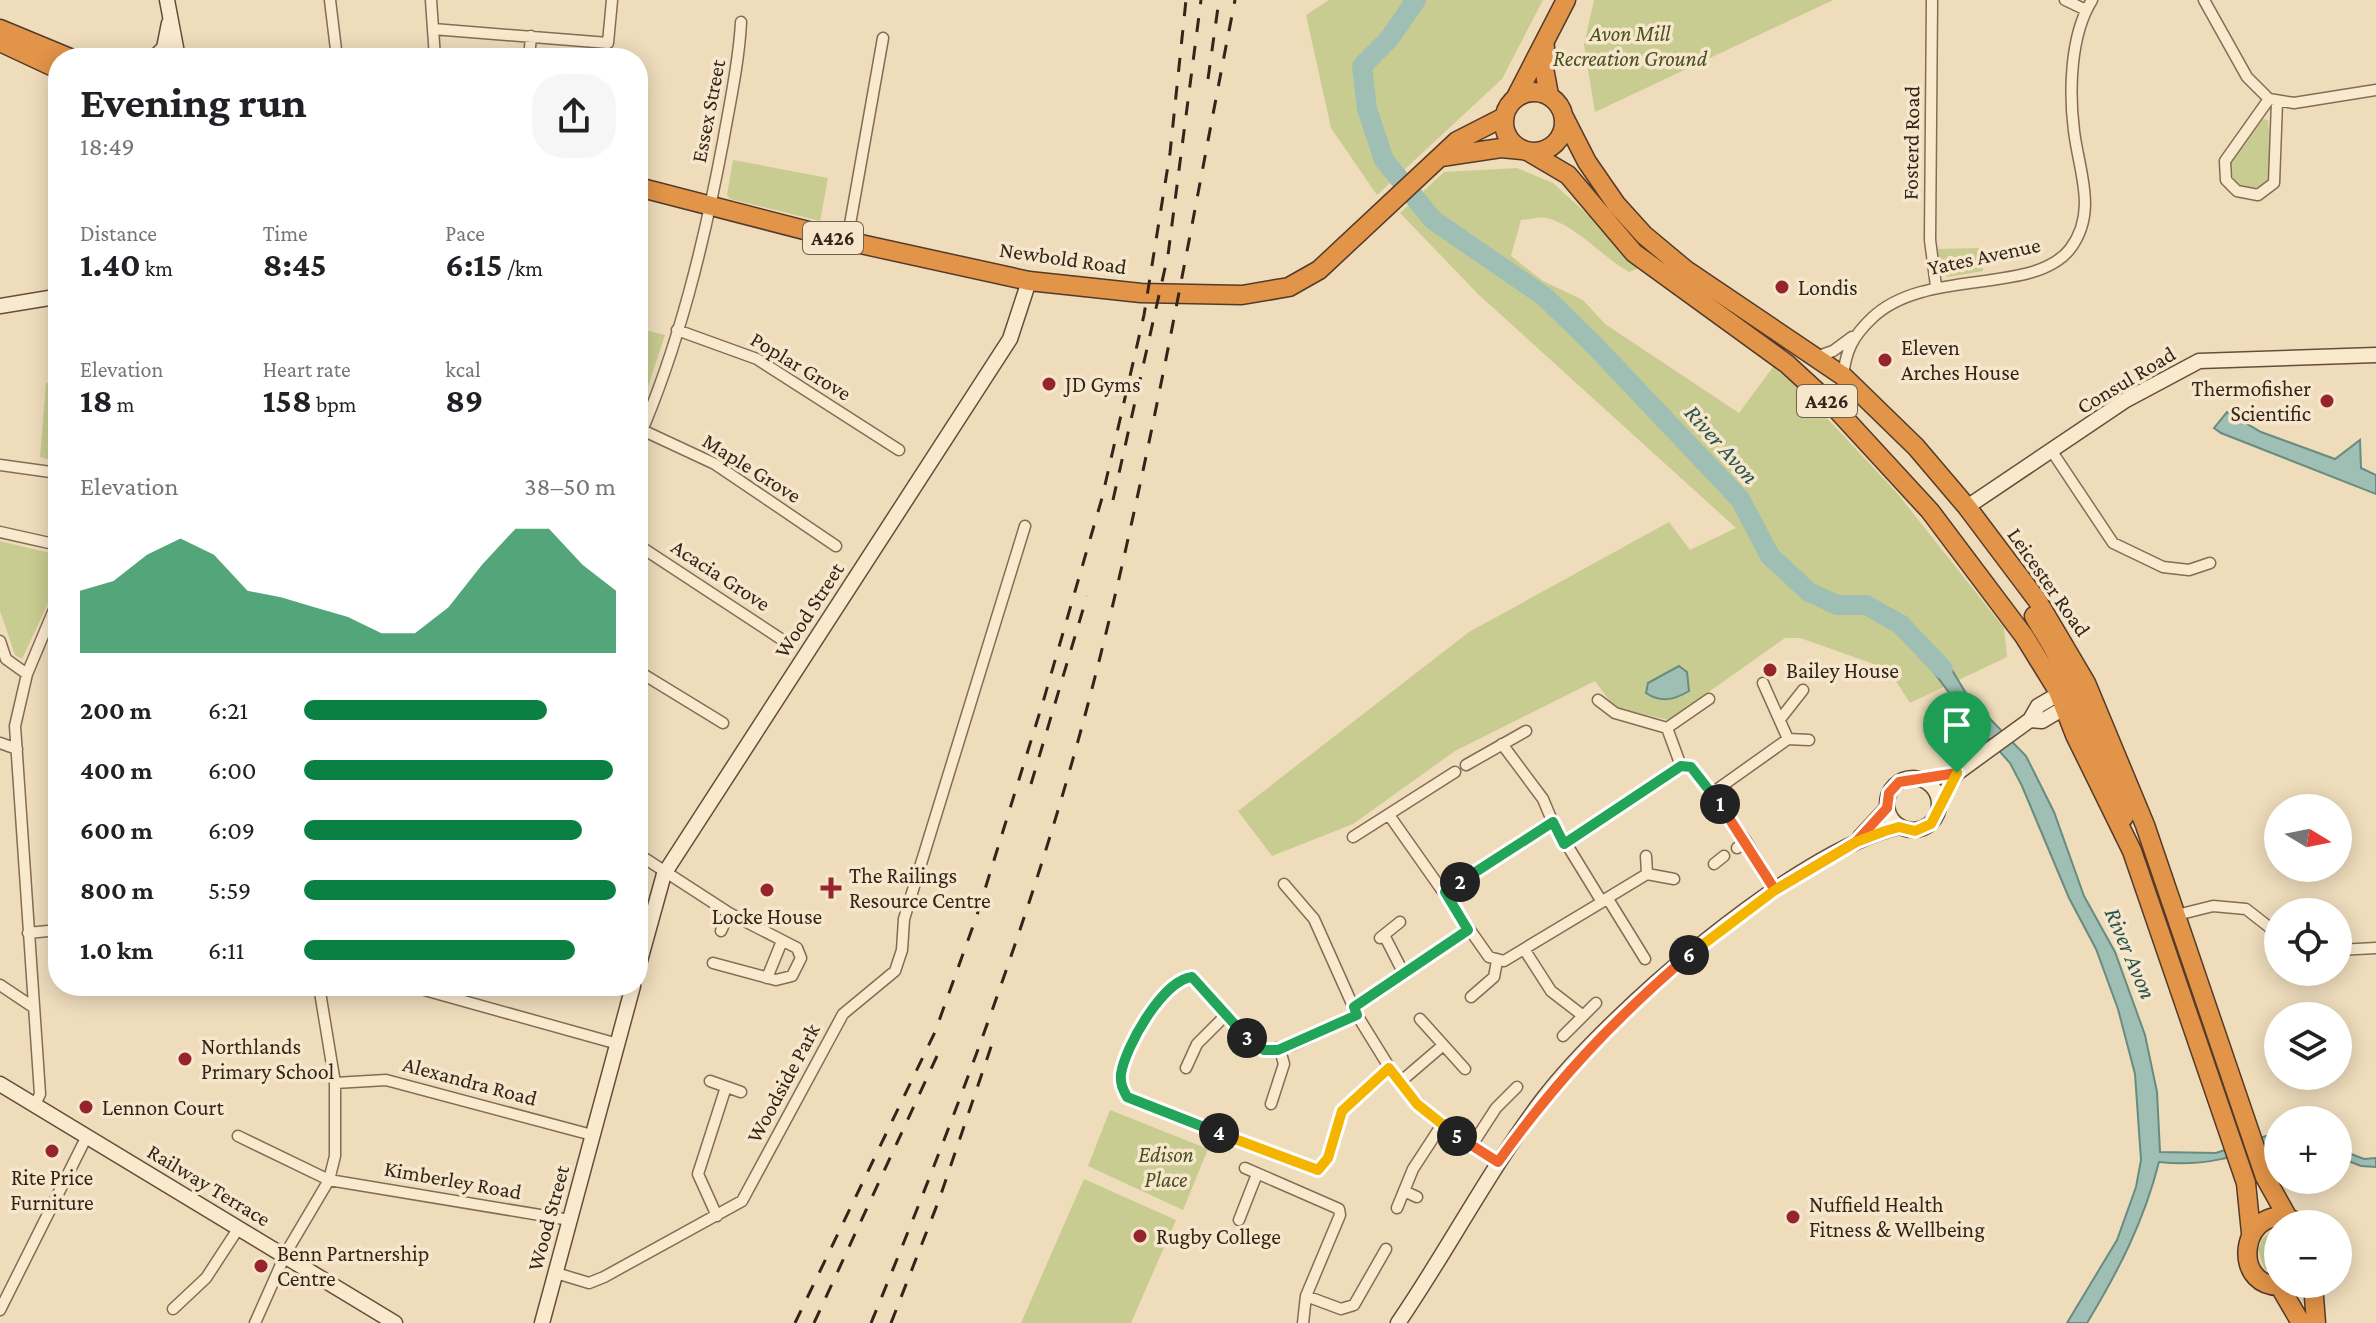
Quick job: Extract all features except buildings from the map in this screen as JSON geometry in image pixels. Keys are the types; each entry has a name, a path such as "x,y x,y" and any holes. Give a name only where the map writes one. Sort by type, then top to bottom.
{"highway":[{"path":"1526,151 1506,134 1504,117 1566,0"},
{"path":"0,29 48,49"},
{"path":"1546,38 1543,63 1549,95"},
{"path":"0,42 48,64"},
{"path":"1441,157 1501,148 1541,152 1556,144 1563,131 1564,117 1558,104 1549,95 1537,91 1516,97"},
{"name":"Newbold Road","path":"648,190 847,241 1029,281 1141,293 1271,292 1319,270 1457,141 1504,117"},
{"name":"Leicester Road","path":"1564,117 1593,172 1644,235 1686,270 1843,376 1907,437 1967,507 2037,600 2069,693 2132,851 2246,1183 2251,1233 2246,1251 2250,1268 2264,1281"},
{"name":"Leicester Road","path":"1526,151 1568,175 1634,253 1787,364 1847,420 1897,472 1974,566 2069,693 2145,825 2257,1154 2288,1210"},
{"path":"2069,693 2081,694 2081,707 2121,801 2132,851"},
{"path":"2251,1233 2264,1222"},
{"path":"2291,1298 2301,1323"},
{"path":"2314,1298 2316,1323"}],"street":[{"path":"167,0 176,48"},
{"path":"330,0 336,48"},
{"path":"431,0 434,48"},
{"path":"433,29 608,43 612,0"},
{"name":"Fosterd Road","path":"1932,0 1930,240 1936,286"},
{"path":"2065,0 2086,10"},
{"name":"Yates Avenue","path":"1816,357 1833,351 1881,310 1911,294 1936,286 2035,270 2059,259 2082,228 2087,206 2074,131 2072,90 2086,10 2092,0"},
{"path":"2210,2 2247,77 2273,101 2307,102 2376,90"},
{"path":"164,48 170,19"},
{"name":"Essex Street","path":"648,412 677,330 710,207 739,52 741,22"},
{"path":"530,48 531,36"},
{"path":"847,241 883,38"},
{"path":"2273,101 2274,183 2258,195 2243,193 2226,180 2225,161 2273,101"},
{"name":"Wood Street","path":"648,925 664,874 1010,339 1029,281"},
{"path":"0,306 48,297"},
{"name":"Poplar Grove","path":"677,330 757,359 899,450"},
{"path":"1843,376 1852,337"},
{"name":"Consul Road","path":"1967,507 2053,453 2126,400 2199,361 2376,355"},
{"name":"Maple Grove","path":"648,438 715,464 836,546"},
{"path":"2053,453 2113,543 2163,567 2189,570 2210,563"},
{"path":"0,465 48,472"},
{"name":"Woodside Park","path":"556,1273 589,1283 742,1201 843,1014 895,971 902,950 904,919 1025,526"},
{"path":"0,532 48,543"},
{"name":"Acacia Grove","path":"648,552 781,639"},
{"path":"35,1105 40,1094 16,709 48,624"},
{"path":"0,641 6,659 27,674"},
{"path":"648,677 723,723"},
{"path":"1763,683 1788,739"},
{"path":"1781,718 1803,690"},
{"path":"1398,1323 1498,1162 1544,1097 1587,1051 1680,963 1775,890 1856,842 1899,827 1924,829 1936,817 1940,802 1957,773 2030,720 2042,721 2069,693"},
{"path":"1667,728 1709,699"},
{"path":"1598,700 1615,713 1667,728"},
{"path":"1667,728 1681,766"},
{"path":"1466,765 1526,731"},
{"path":"1712,793 1788,739 1809,740"},
{"path":"0,743 17,749"},
{"path":"1502,744 1543,799 1564,844 1645,959"},
{"path":"1564,844 1681,766 1691,767 1746,841 1775,890"},
{"path":"1353,837 1455,772"},
{"path":"1856,842 1887,808 1893,787 1906,779 1957,773"},
{"path":"1921,778 1933,786 1940,802"},
{"path":"1887,808 1899,827"},
{"path":"1389,815 1420,864 1445,892 1468,930 1489,957 1497,961 1504,961 1647,874 1674,879"},
{"path":"1445,892 1553,823"},
{"path":"1737,848 1746,841"},
{"path":"1646,856 1647,874"},
{"path":"1714,864 1724,856"},
{"path":"648,862 729,913 797,948 801,958 792,976 776,980 713,963"},
{"path":"1284,884 1314,919 1356,1011 1399,1083 1441,1126 1498,1162"},
{"path":"2177,915 2213,906 2246,909 2264,923"},
{"path":"721,931 729,913"},
{"path":"1400,922 1382,936 1404,974"},
{"path":"1389,1068 1342,1111 1328,1158 1318,1170 1127,1097 1121,1087 1121,1072 1140,1026 1170,987 1192,977 1249,1041 1264,1050 1280,1050 1356,1011 1468,930"},
{"path":"28,933 48,931"},
{"path":"767,978 782,941"},
{"path":"2352,949 2376,948"},
{"path":"1524,949 1551,991 1582,1015"},
{"path":"1471,997 1494,977 1497,961"},
{"path":"0,985 33,1007"},
{"path":"255,1323 285,1256 329,1180 335,1156 335,1083 321,996"},
{"path":"446,996 618,1044"},
{"name":"Wood Street","path":"542,1323 630,996"},
{"path":"1563,1036 1596,1003"},
{"path":"1186,1068 1197,1044 1226,1015"},
{"path":"1420,1019 1441,1047 1465,1069"},
{"path":"1399,1083 1441,1047"},
{"path":"1271,1104 1284,1064 1280,1050"},
{"name":"Alexandra Road","path":"335,1083 386,1080 592,1135"},
{"path":"710,1081 741,1092"},
{"name":"Railway Terrace","path":"0,1084 387,1321"},
{"path":"717,1216 698,1174 726,1087"},
{"path":"1472,1145 1496,1108 1517,1087"},
{"path":"1397,1208 1413,1169 1441,1126"},
{"path":"0,1310 87,1136"},
{"name":"Kimberley Road","path":"238,1136 329,1180 570,1220"},
{"path":"1245,1168 1339,1209 1340,1215 1306,1296 1303,1323"},
{"path":"1239,1220 1257,1174"},
{"path":"1404,1191 1417,1197"},
{"path":"172,1302 206,1278 238,1229"},
{"path":"1306,1296 1341,1309 1354,1305 1386,1249"}],"green space":[{"path":"1329,0 1543,0 1502,79 1377,195 1331,128 1306,15"},
{"name":"Avon Mill Recreation Ground","path":"1594,0 1833,0 1595,112 1584,45"},
{"path":"2263,119 2268,120 2273,172 2269,183 2255,188 2243,187 2231,174 2229,166"},
{"path":"733,160 828,178 820,221 730,199 727,195"},
{"path":"1517,168 1553,183 1644,266 1629,272 1570,228 1544,218 1521,220 1511,256 1543,281 1583,300 1605,324 1739,413 1773,367 1796,385 1897,493 2004,628 2007,657 1910,703 1888,669 1800,638 1785,638 1669,720 1615,708 1595,681 1455,751 1353,824 1272,856 1238,811 1469,632 1669,522 1690,550 1736,528 1478,294 1400,213 1444,172"},
{"path":"1981,248 1983,271 1947,277 1941,272 1937,249"},
{"path":"648,331 665,335 648,387"},
{"path":"48,383 48,459 40,457"},
{"path":"0,541 48,553 48,603 22,659 15,655 0,611"},
{"name":"Edison Place","path":"1110,1110 1208,1149 1183,1210 1088,1166"},
{"path":"1084,1179 1176,1220 1131,1323 1021,1323"},
{"path":"2264,1237 2264,1266 2258,1250"}],"water":[{"path":"2227,412 2261,432 2335,459 2360,440 2361,468 2376,475 2376,494 2221,433 2214,428"},
{"path":"1931,645 1946,660 1967,695 2026,756 2054,812 2084,896 2115,952 2145,1035 2157,1092 2160,1152 2216,1153 2264,1137 2264,1146 2234,1156 2205,1162 2159,1162 2129,1245 2087,1323 2067,1323 2117,1240 2136,1187 2141,1160 2135,1074 2118,1009 2096,949 2069,898 2022,786 2010,763 1956,702 1919,652"},
{"path":"1679,666 1687,672 1689,691 1668,699 1646,693 1648,683"},
{"path":"2352,1154 2364,1159 2376,1158 2376,1167 2352,1162"}],"waterway":[{"name":"River Avon","path":"1416,0 1389,39 1362,66 1367,109 1384,160 1433,220 1545,297 1595,346 1740,499 1770,556 1809,592 1837,605 1866,605 1900,624 1943,669"}],"railway":[{"path":"795,1323 935,1032 977,915 1043,702 1102,498 1144,315 1170,153 1186,0"},
{"path":"1113,500 1168,255 1201,0"},
{"path":"1208,79 1219,0"},
{"path":"871,1323 932,1171 1017,940 1088,704 1149,441 1235,0"},
{"path":"1031,784 1087,596"},
{"path":"891,1323 939,1200 993,1041"},
{"path":"814,1323 937,1056"}],"place":[{"name":"Londis","path":"1782,287"},
{"name":"Eleven Arches House","path":"1885,360"},
{"name":"JD Gyms","path":"1049,384"},
{"name":"Thermofisher Scientific","path":"2327,401"},
{"name":"Bailey House","path":"1770,670"},
{"name":"The Railings Resource Centre","path":"831,888"},
{"name":"Locke House","path":"767,890"},
{"name":"Northlands Primary School","path":"185,1059"},
{"name":"Lennon Court","path":"86,1107"},
{"name":"Rite Price Furniture","path":"52,1151"},
{"name":"Nuffield Health Fitness & Wellbeing","path":"1793,1217"},
{"name":"Rugby College","path":"1140,1236"},
{"name":"Benn Partnership Centre","path":"261,1266"}],"route":[{"path":"1957,773 1913,777 1899,782 1889,793 1887,808 1856,842 1775,890 1712,793 1691,767 1681,766 1564,844 1553,822 1445,892 1468,930 1354,1007 1357,1015 1291,1046 1264,1050 1249,1041 1192,977 1187,976 1170,987 1140,1026 1121,1072 1121,1087 1127,1097 1318,1170 1328,1158 1342,1111 1389,1068 1417,1104 1441,1126 1498,1162 1544,1097 1587,1051 1698,947 1775,890 1838,853 1856,842 1899,827 1915,831 1924,829 1936,817 1940,802 1957,773"}]}
